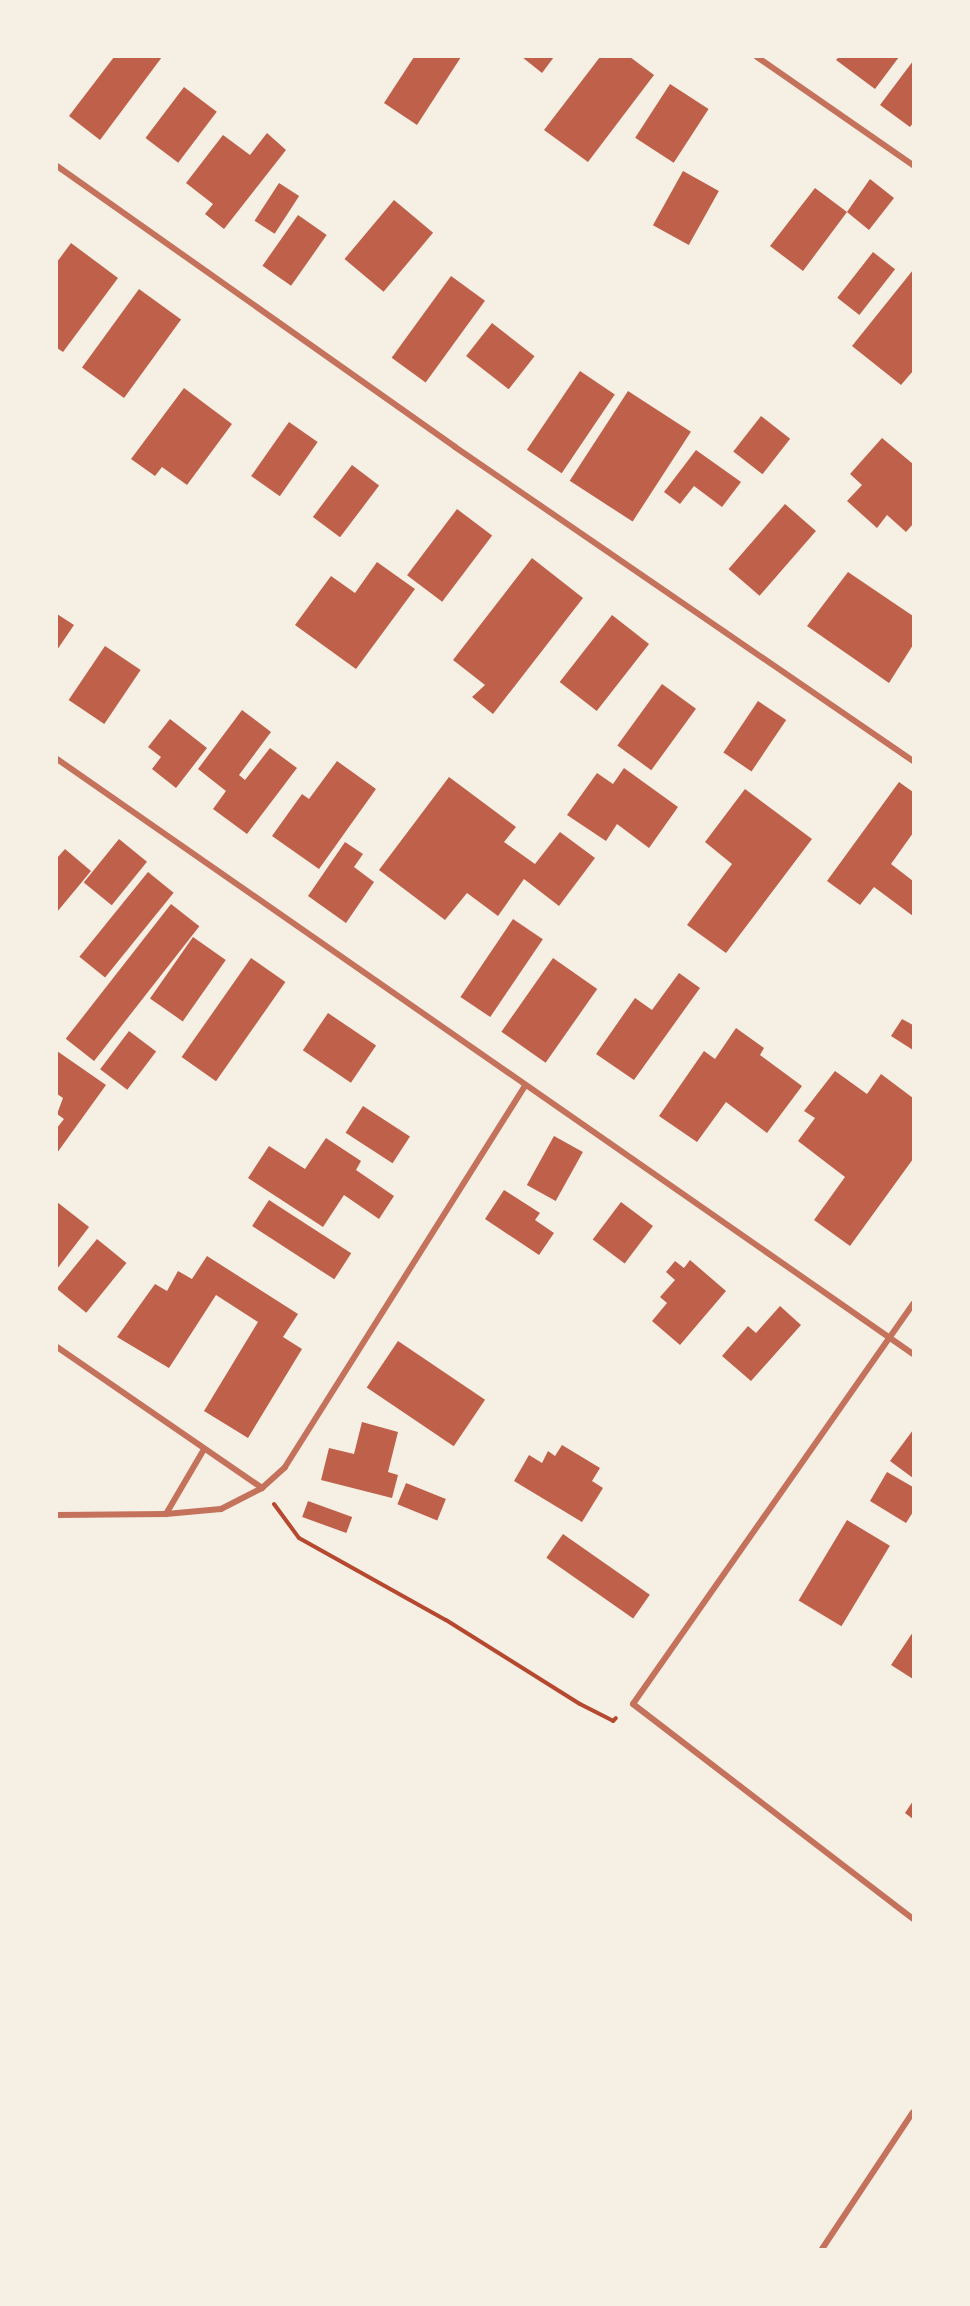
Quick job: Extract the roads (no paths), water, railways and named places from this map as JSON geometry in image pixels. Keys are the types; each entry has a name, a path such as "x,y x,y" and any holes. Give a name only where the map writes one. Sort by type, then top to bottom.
{"street":[{"path":"758,57 913,165"},
{"path":"57,166 454,447 913,761"},
{"path":"57,759 913,1354"},
{"path":"57,1515 166,1514 221,1509 262,1488 285,1467 525,1086"},
{"path":"913,1304 633,1704 913,1919"},
{"path":"57,1347 203,1451 262,1488"},
{"path":"166,1514 203,1451"},
{"path":"822,2249 913,2112"}]}
